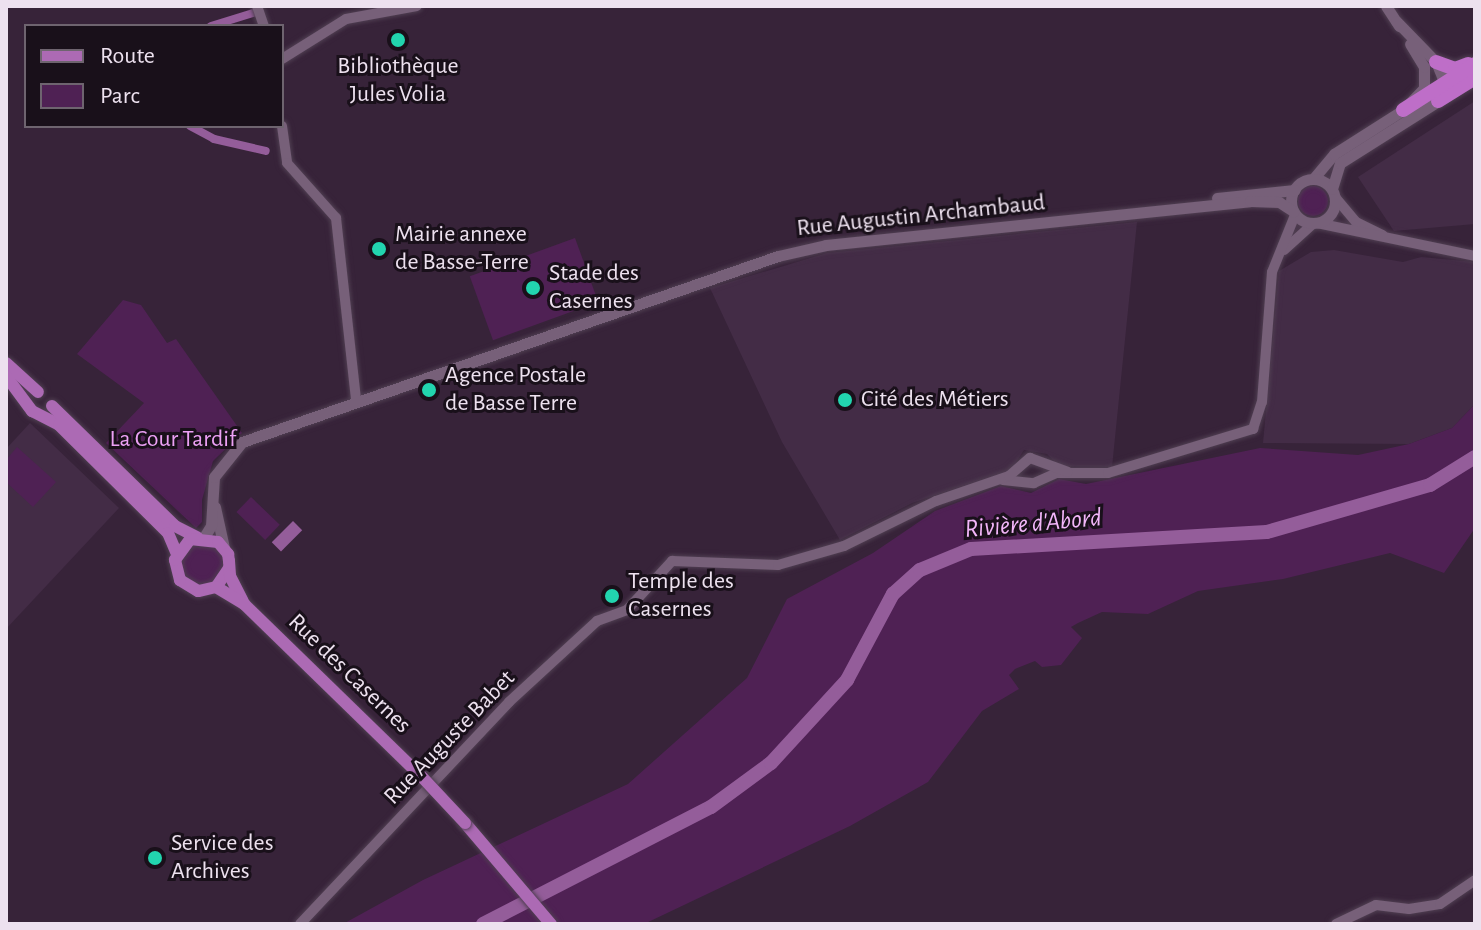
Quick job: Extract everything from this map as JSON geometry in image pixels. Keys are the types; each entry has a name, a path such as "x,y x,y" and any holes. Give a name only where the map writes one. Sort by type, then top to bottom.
{"highway":[{"path":"1430,64 1455,69 1475,62"},
{"path":"1403,110 1475,62"},
{"path":"1438,101 1475,78"}],"main road":[{"path":"1386,6 1396,21 1430,64 1445,84 1438,101 1340,163 1331,214 1315,223 1294,213 1295,190 1313,179 1334,154 1403,110 1424,88 1430,64"},
{"path":"1313,179 1334,193"},
{"name":"Rue Augustin Archambaud","path":"1128,215 1252,191 1295,190"},
{"name":"Rue Augustin Archambaud","path":"200,537 213,503 220,465 242,442 356,400 634,310 721,275 826,245 1266,200 1294,213"},
{"path":"6,363 38,392 49,395 47,410"},
{"path":"6,376 29,402 32,411 47,410 182,532 224,548 244,604"},
{"path":"29,402 38,392"},
{"path":"47,410 168,533 177,554 175,567 185,585 198,591 216,587 229,568"},
{"name":"Rue Augustin Archambaud","path":"213,503 224,548"},
{"path":"177,554 200,537"},
{"path":"216,587 244,604"},
{"name":"Rue des Casernes","path":"244,604 422,777 551,924"}],"street":[{"path":"284,58 346,19 417,6"},
{"path":"282,128 287,163 336,218 356,400"},
{"path":"1334,193 1356,222 1403,244"},
{"path":"1043,471 1034,483 1021,474 1030,458 1043,471 1108,473 1248,431 1258,422 1271,281 1294,213"},
{"path":"1279,254 1315,223 1403,244 1475,256"},
{"name":"Rue Auguste Babet","path":"300,924 509,702 597,621 627,610 672,561 754,567 804,559 844,546 936,501 1021,474"},
{"path":"1336,924 1376,905 1409,909 1440,904 1475,880"}],"shaded area":[{"path":"1475,101 1475,224 1394,231 1358,177"},
{"path":"1137,222 1112,467 1059,466 1047,454 1024,450 1011,470 912,503 840,540 782,442 710,288 827,253"},
{"path":"1334,250 1403,262 1421,257 1475,262 1475,404 1452,428 1409,444 1263,443 1279,271 1311,252"},
{"path":"30,423 119,508 6,629 6,449"},
{"path":"293,521 302,530 281,551 272,542"}],"green space":[{"path":"1313,186 1324,190 1328,201 1324,212 1313,216 1302,212 1298,201 1302,190"},
{"name":"Stade des Casernes","path":"575,238 598,302 493,340 470,276"},
{"name":"La Cour Tardif","path":"123,300 141,305 167,343 176,339 242,433 213,461 202,500 202,522 196,528 106,443 144,403 77,354"},
{"path":"1475,404 1475,528 1444,573 1390,553 1283,579 1198,591 1148,614 1102,612 1071,627 1082,638 1061,665 1042,667 1035,661 1015,669 1009,675 1019,689 982,711 928,782 850,826 644,924 343,924 423,880 628,784 747,678 787,599 873,553 935,511 1001,486 1031,493 1059,479 1086,484 1260,448 1358,455 1409,444 1452,428"},
{"path":"17,447 56,482 33,507 6,482 6,460"},
{"path":"251,497 280,525 265,540 236,512"},
{"path":"191,544 216,545 226,561 220,579 202,587 185,578 180,560"}],"waterway":[{"path":"217,24 253,13"},
{"path":"194,128 214,139 266,151"},
{"name":"Rivière d'Abord","path":"483,924 711,807 771,763 847,680 893,594 920,570 971,549 1267,532 1430,485 1475,457"}],"place":[{"name":"Bibliothèque Jules Volia","path":"398,40"},
{"name":"Mairie annexe de Basse-Terre","path":"379,249"},
{"name":"Stade des Casernes","path":"533,288"},
{"name":"Agence Postale de Basse Terre","path":"429,390"},
{"name":"Cité des Métiers","path":"845,400"},
{"name":"Temple des Casernes","path":"612,596"},
{"name":"Service des Archives","path":"155,858"}]}
